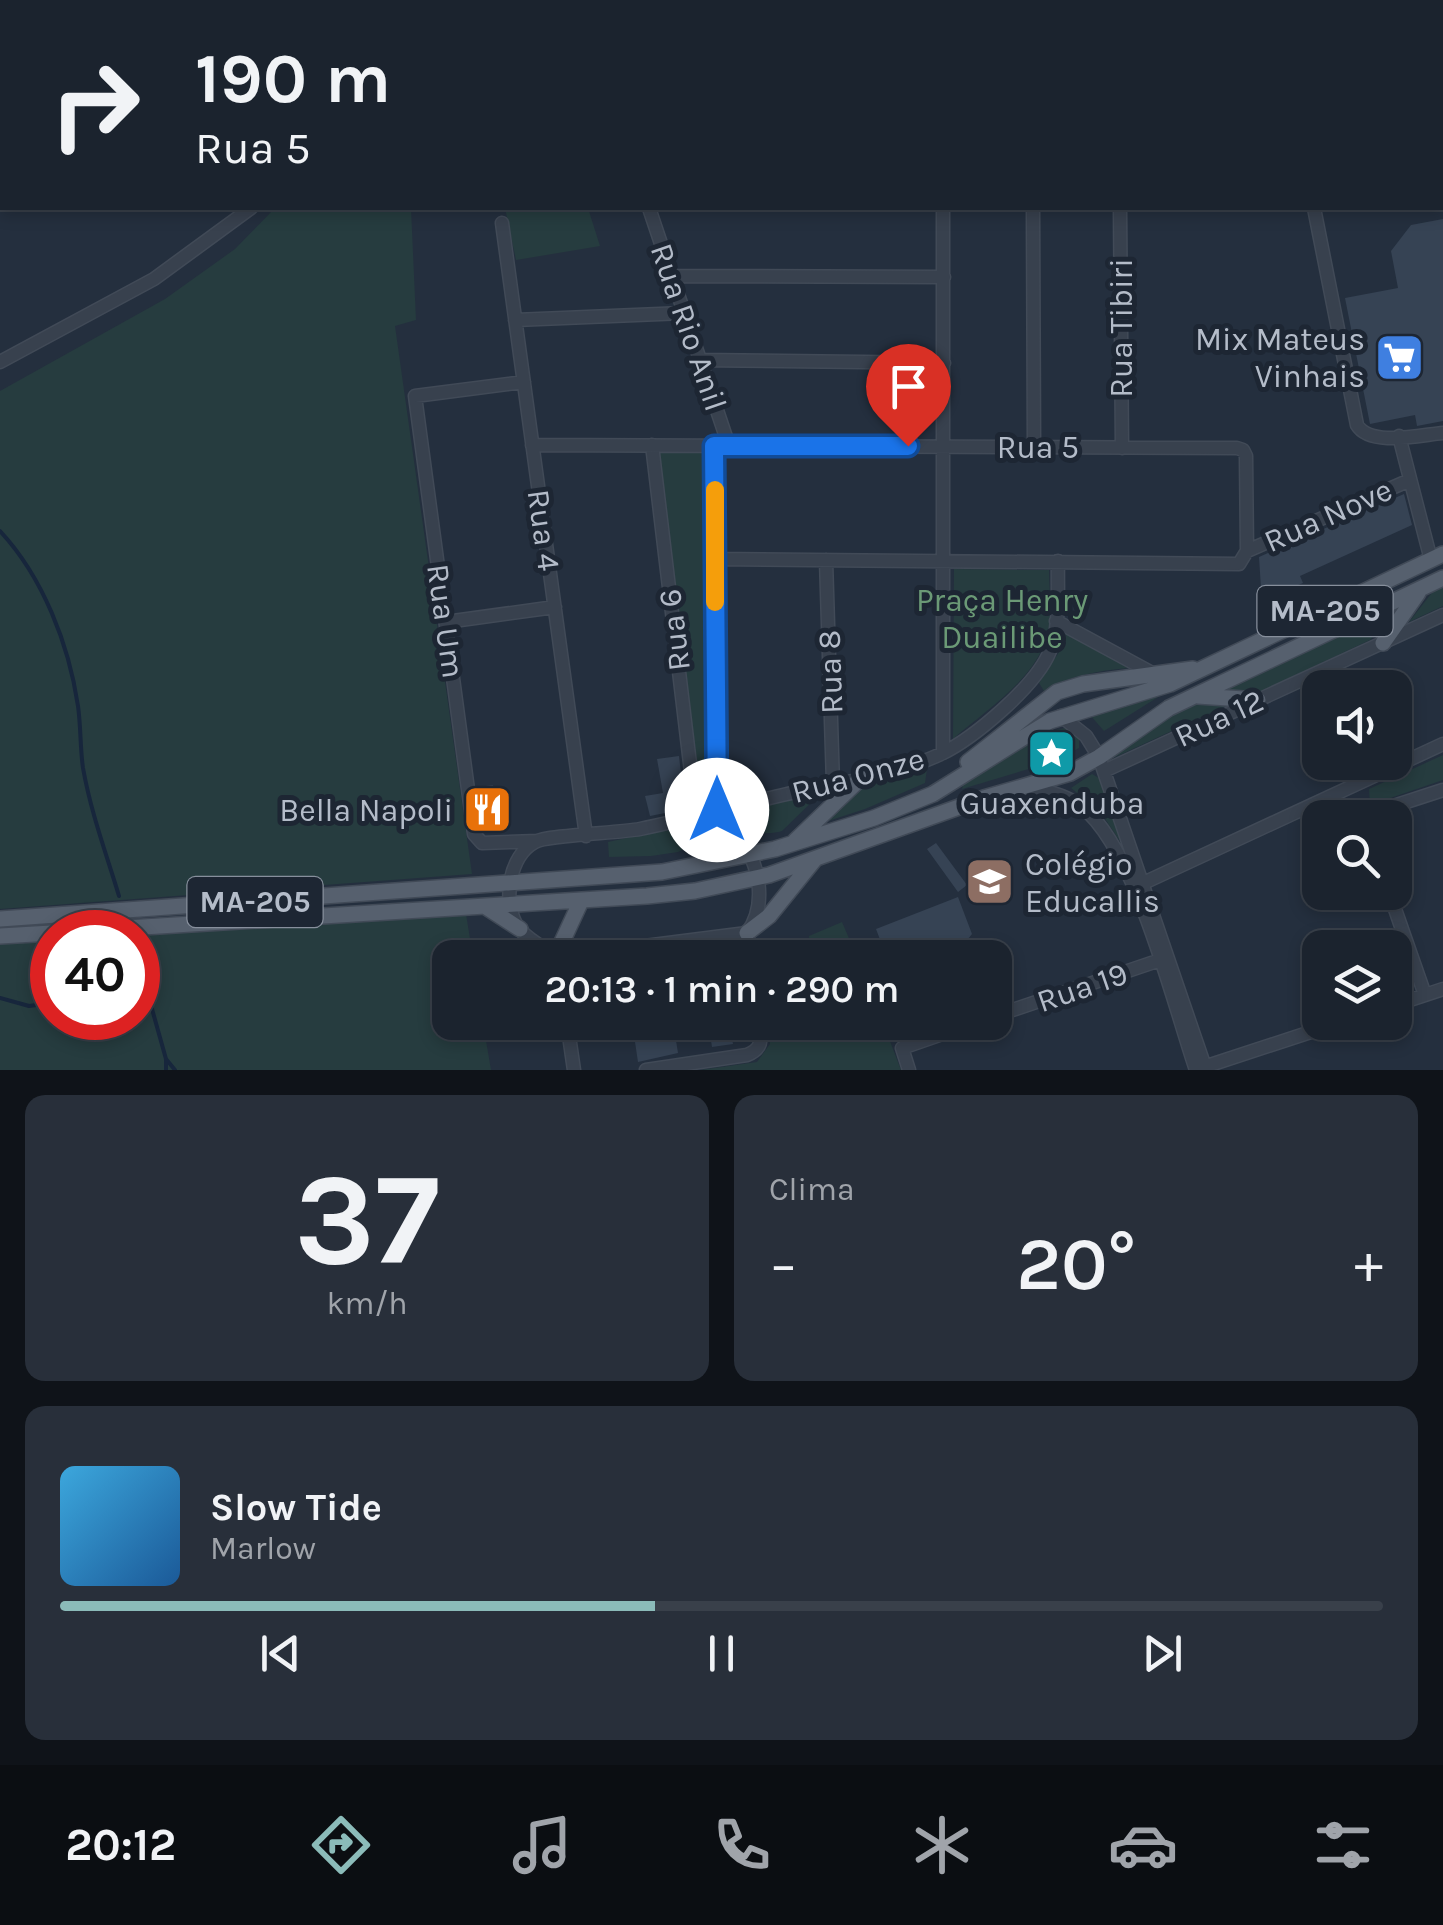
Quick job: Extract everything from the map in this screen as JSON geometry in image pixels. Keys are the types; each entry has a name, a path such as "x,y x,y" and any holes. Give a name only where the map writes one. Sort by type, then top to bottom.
{"main road":[{"name":"MA-205","path":"0,920 662,872 750,856 874,818 944,789 1060,716 1170,684 1437,557"},
{"name":"MA-205","path":"160,926 581,901 695,891 756,878 1020,787 1102,764 1150,718 1443,578"},
{"path":"1383,643 1420,590"},
{"path":"874,818 957,770 1047,697 1083,684 1206,667"},
{"path":"1194,696 1258,700"},
{"path":"792,844 861,778"},
{"path":"747,933 774,910 814,859"},
{"path":"564,940 581,901"},
{"path":"486,907 520,929"},
{"path":"0,936 30,934"}],"street":[{"path":"0,362 154,279 248,210"},
{"name":"Rua Rio Anil","path":"650,210 700,360 722,446 715,559 717,810"},
{"path":"943,210 943,752"},
{"path":"1033,210 1034,447"},
{"name":"Rua Tibiri","path":"1120,210 1122,448"},
{"path":"1314,210 1357,425 1366,435 1443,433"},
{"name":"Rua 4","path":"502,224 586,836"},
{"path":"672,276 944,277"},
{"path":"515,320 684,313"},
{"path":"700,360 944,363"},
{"name":"Rua Um","path":"482,843 474,834 415,396 524,382"},
{"path":"1399,436 1437,557"},
{"name":"Rua 5","path":"532,445 1243,450"},
{"name":"Rua 6","path":"652,445 696,814"},
{"name":"Rua Nove","path":"715,559 1238,564 1247,550 1243,450"},
{"name":"Rua Nove","path":"1247,550 1410,480"},
{"name":"Rua 8","path":"826,560 833,784"},
{"name":"Rua Onze","path":"482,843 640,828 861,778 943,752 980,726 1032,679 1050,653 1056,621 1058,561"},
{"path":"446,622 555,608"},
{"name":"Rua 12","path":"1102,764 1258,700 1443,615"},
{"path":"1056,621 1154,674"},
{"path":"1060,716 1086,736 1102,764 1200,1069 1302,1035"},
{"path":"1140,885 1443,744"},
{"path":"1352,786 1357,800"},
{"path":"1020,787 1064,797 1086,811 1140,885"},
{"path":"1412,800 1443,790"},
{"path":"717,810 724,828"},
{"path":"696,814 738,838 750,856 760,908 747,933 748,940"},
{"path":"535,940 520,929 510,905 510,883 519,858 537,840"},
{"path":"1396,910 1425,995"},
{"path":"693,940 747,933"},
{"name":"Rua 19","path":"1012,1010 1164,959"},
{"path":"1412,999 1443,989"},
{"path":"570,1040 574,1070"},
{"path":"646,1070 747,1056 759,1049 761,1040"},
{"path":"909,1070 902,1048 925,1040"}],"green space":[{"path":"273,210 411,210 416,320 395,326 472,874 0,909 0,391 165,299 235,249"},
{"path":"505,210 589,210 600,246 516,260"},
{"path":"709,448 710,803 703,805 655,451"},
{"name":"Praça Henry Duailibe","path":"954,569 1049,570 1050,605 1045,644 1036,660 1011,690 953,739"},
{"path":"1443,586 1443,606 1409,622 1434,590"},
{"path":"1394,608 1370,640 1260,692 1222,691"},
{"path":"1065,633 1128,668 1084,675 1044,691 1039,683 1061,649"},
{"path":"1163,694 1104,731 1090,715"},
{"path":"1194,703 1230,704 1111,759 1143,729"},
{"path":"1066,728 1079,738 1079,748 1055,761 962,789 1050,731"},
{"path":"1443,755 1443,780 1385,800 1370,800 1369,789 1389,780 1412,780 1412,769"},
{"path":"927,769 925,783 822,823 861,786"},
{"path":"1092,774 1099,778 1121,843 1100,811 1071,788"},
{"path":"821,793 782,831 754,831 733,816 735,811"},
{"path":"694,823 731,843 713,848 692,845 678,852 651,856 609,857 608,842"},
{"path":"466,914 470,940 432,940 432,1040 486,1040 491,1070 0,1070 0,944 30,942 30,1040 160,1040 160,934"},
{"path":"842,922 850,940 809,940 809,936"},
{"path":"770,1040 890,1040 901,1070 700,1070 757,1062"}],"building":[{"name":"Mix Mateus Vinhais","path":"1443,219 1443,421 1417,426 1415,415 1370,424 1345,298 1398,288 1391,251 1411,225"},
{"path":"1404,494 1412,525 1300,576 1303,583 1272,596 1261,588 1259,557"},
{"path":"679,756 685,809 650,816 645,796 663,793 657,759"},
{"name":"Bella Napoli","path":"493,785 502,832 486,833 478,787"},
{"path":"936,843 967,885 958,892 927,849"},
{"path":"958,897 972,934 967,940 880,940 876,929"},
{"path":"635,1040 676,1040 678,1053 638,1062"},
{"path":"711,1040 732,1040 733,1044 712,1047"}],"waterway":[{"path":"0,531 29,569 61,636 78,706 86,785 119,896"},
{"path":"0,998 30,1006"},
{"path":"160,1038 166,1070"},
{"path":"166,1059 175,1070"}],"slow traffic":[{"path":"715,490 715,602"}],"place":[{"name":"Mix Mateus Vinhais","path":"1400,357"},
{"name":"Guaxenduba","path":"1052,753"},
{"name":"Bella Napoli","path":"488,810"},
{"name":"Colégio Educallis","path":"990,882"}],"route":[{"path":"717,810 714,446 908,446"}]}
